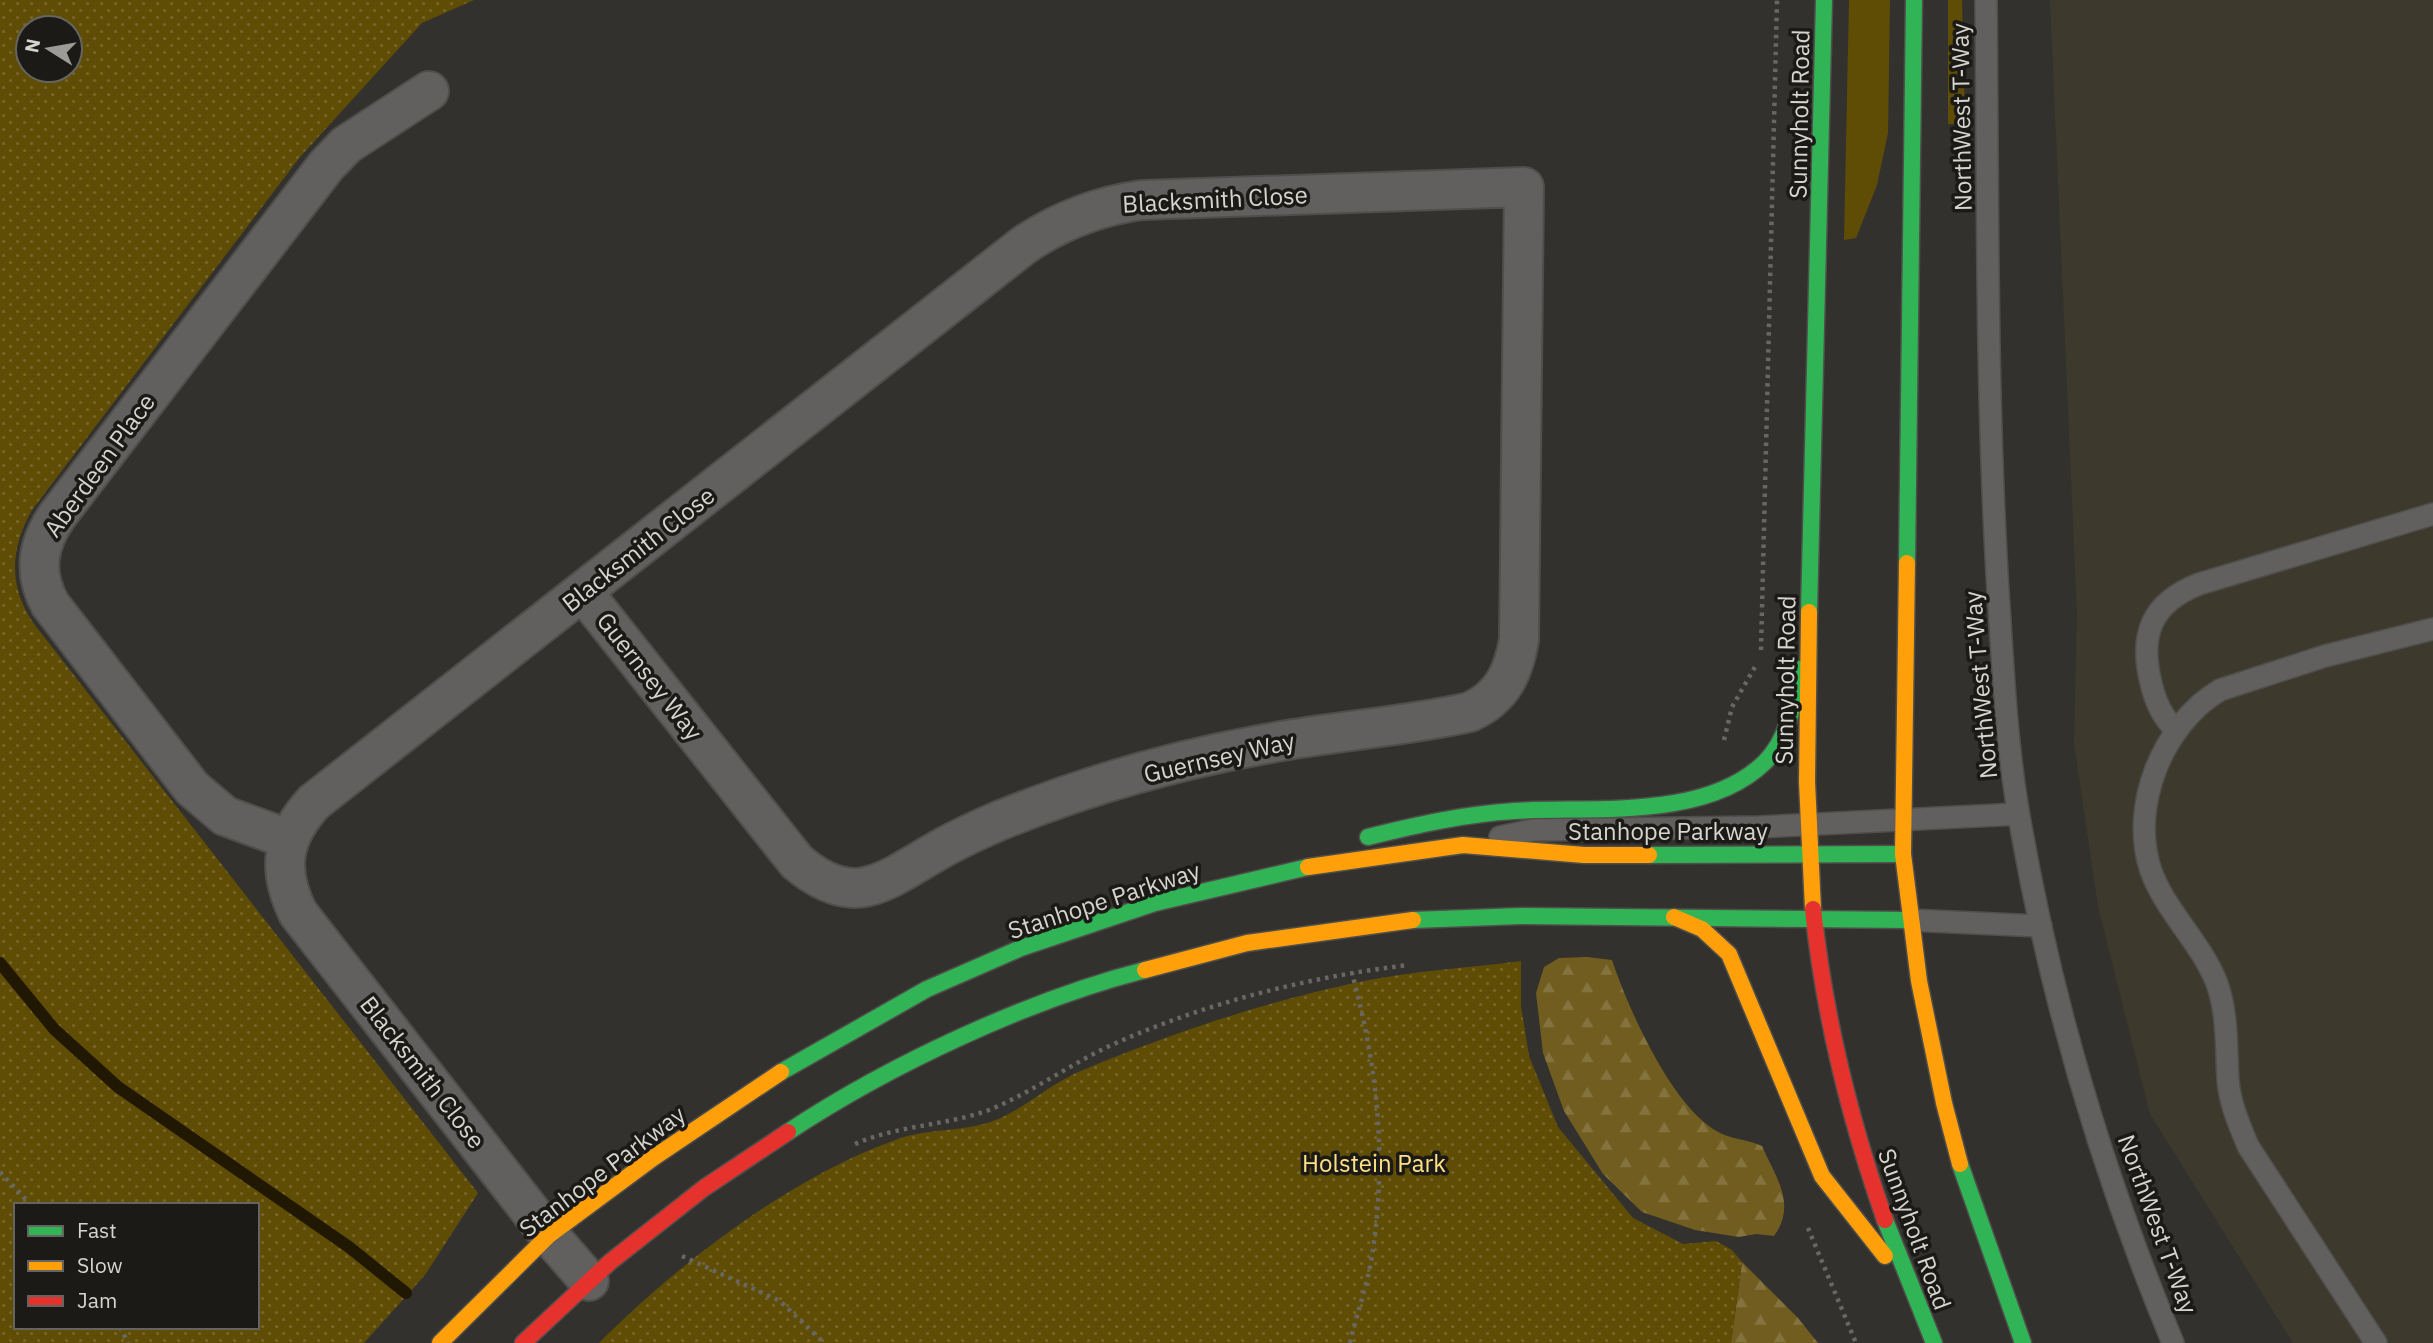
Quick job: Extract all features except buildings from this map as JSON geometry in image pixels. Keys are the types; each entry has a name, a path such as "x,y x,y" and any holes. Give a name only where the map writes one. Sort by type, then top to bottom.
{"main road":[{"name":"Sunnyholt Road","path":"1824,0 1809,604 1807,825 1814,918 1839,1064 1879,1208 1934,1343"},
{"path":"1914,0 1903,854 1919,993 1956,1159 1983,1242 2023,1343"},
{"path":"1289,870 1345,842 1428,821 1515,811 1599,809 1672,802 1744,779 1774,749 1784,733 1796,695 1809,604"},
{"name":"Stanhope Parkway","path":"440,1343 549,1235 653,1158 763,1082 928,989 1021,948 1155,903 1289,870 1463,845 1584,855 1903,854"},
{"path":"524,1341 589,1281 657,1224 719,1178 850,1095 940,1048 1019,1013 1121,978 1256,942 1371,923 1513,916 1909,920"},
{"path":"1674,917 1702,929 1729,954 1765,1034 1822,1175 1910,1288"}],"street":[{"name":"Aberdeen Place","path":"288,839 225,816 191,788 50,604 38,576 42,544 57,516 326,166 346,145 429,91"},
{"name":"Blacksmith Close","path":"589,1281 549,1235 298,913 289,895 285,872 288,839 298,820 314,803 1024,244 1079,215 1110,204 1142,200 1524,187"},
{"name":"Guernsey Way","path":"583,592 797,862 825,882 842,888 876,886 892,880 939,849 999,821 1074,793 1169,766 1265,744 1470,712 1487,704 1501,691 1511,674 1519,640 1524,187"}],"lane":[{"name":"NorthWest T-Way","path":"1986,0 1992,486 2004,684 2018,814 2078,1073 2139,1262 2173,1343"},
{"path":"2176,730 2160,709 2152,688 2145,648 2148,629 2169,599 2199,584 2433,514"},
{"path":"2376,1343 2248,1146 2233,1105 2223,1007 2215,979 2151,870 2146,828 2148,802 2153,777 2176,730 2206,698 2220,690 2325,656 2433,629"},
{"path":"1463,845 1532,830 1807,825 2018,814"},
{"path":"1909,920 2042,926"}],"path":[{"path":"1724,746 1732,707 1751,678 1762,643 1777,0"},
{"path":"846,1147 878,1134 963,1118 990,1109 1116,1043 1217,1004 1352,973 1422,963"},
{"path":"1350,1343 1373,1252 1379,1181 1376,1079 1352,973"},
{"path":"0,1172 29,1203"},
{"path":"670,1264 690,1249"},
{"path":"681,1255 780,1301 824,1343"}],"shaded area":[{"path":"2050,0 2433,0 2433,1343 2293,1343 2150,1114 2098,906 2074,744 2077,613"}],"green space":[{"path":"0,0 474,0 422,23 300,157 32,510 19,539 15,567 20,596 34,624 478,1193 425,1275 364,1343 0,1343"},
{"path":"1849,0 1890,0 1888,133 1877,185 1856,238 1844,240"},
{"path":"1948,0 1962,0 1965,124 1948,124"},
{"path":"1559,958 1612,960 1654,1056 1686,1103 1703,1121 1720,1133 1762,1146 1778,1180 1784,1202 1781,1224 1774,1236 1756,1234 1739,1237 1695,1230 1642,1212 1603,1174 1564,1111 1543,1053 1536,993 1544,967"},
{"name":"Holstein Park","path":"1521,961 1521,1006 1529,1056 1558,1127 1633,1218 1683,1244 1716,1241 1732,1250 1742,1262 1731,1343 599,1343 664,1283 738,1225 777,1199 857,1155 898,1139 996,1120 1083,1070 1150,1043 1253,1009 1379,978"},
{"path":"1742,1262 1798,1318 1818,1343 1731,1343"}],"waterway":[{"path":"0,963 54,1029 118,1087 349,1247 406,1293"}],"traffic: fast":[{"path":"1809,612 1824,0"},
{"path":"1907,563 1914,0"},
{"path":"1368,837 1477,815 1514,811 1646,807 1711,794 1740,781 1765,762 1773,752 1789,718 1800,669"},
{"path":"1649,855 1903,854"},
{"path":"781,1072 927,989 1021,948 1155,903 1308,867"},
{"path":"1413,920 1521,916 1909,920"},
{"path":"788,1132 870,1083 960,1037 1054,999 1145,970"},
{"path":"1960,1164 2023,1343"},
{"path":"1885,1220 1934,1343"}],"traffic: slow":[{"path":"1907,563 1903,854 1919,981 1944,1103 1960,1164"},
{"path":"1809,612 1807,782 1813,909"},
{"path":"1308,867 1463,845 1584,855 1649,855"},
{"path":"1674,917 1702,929 1729,954 1822,1176 1885,1256"},
{"path":"1145,970 1247,943 1413,920"},
{"path":"440,1343 549,1235 653,1158 781,1072"}],"traffic: jam":[{"path":"1813,909 1824,988 1840,1067 1885,1220"},
{"path":"523,1343 610,1262 704,1188 788,1132"}]}
